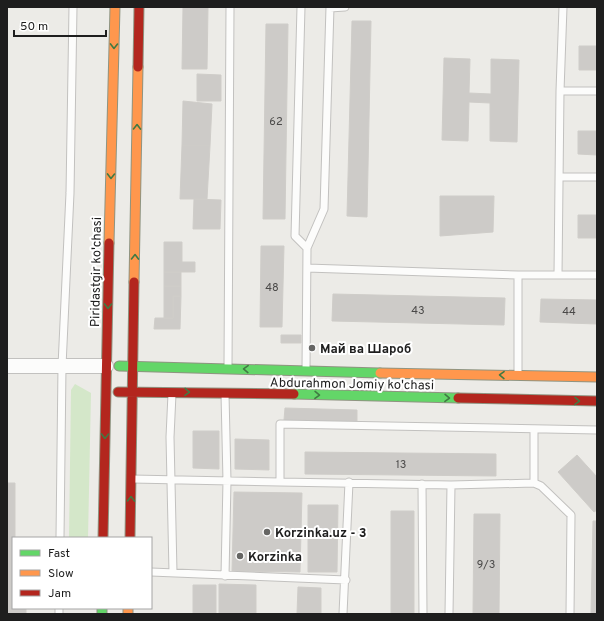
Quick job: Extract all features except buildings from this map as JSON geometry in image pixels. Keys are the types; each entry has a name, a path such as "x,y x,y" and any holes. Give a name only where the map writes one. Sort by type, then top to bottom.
{"main road":[{"name":"Piridastgir ko'chasi","path":"103,537 115,7"},
{"path":"130,537 131,392 134,321 139,7"},
{"name":"Abdurahmon Jomiy ko'chasi","path":"106,366 228,368 306,372 597,377"},
{"name":"Abdurahmon Jomiy ko'chasi","path":"106,392 172,392 597,401"}],"street":[{"path":"7,366 106,366"}],"lane":[{"path":"60,537 62,366 70,193 73,7"},
{"path":"228,368 230,7"},
{"path":"300,7 295,236 307,248"},
{"path":"306,372 307,248 324,209 330,7 344,7"},
{"path":"558,275 560,91 563,7"},
{"path":"560,91 597,91"},
{"path":"560,177 597,177"},
{"path":"307,268 518,275 597,275"},
{"path":"518,275 518,376"},
{"path":"172,392 170,437 172,572"},
{"path":"225,393 227,481 225,576"},
{"path":"280,482 280,424 597,430"},
{"path":"534,430 534,484"},
{"path":"131,479 451,485 534,484 541,486 571,514 570,614"},
{"path":"343,614 346,580 349,482"},
{"path":"422,484 423,614"},
{"path":"450,614 451,485"},
{"path":"152,572 346,580"}],"green space":[{"path":"75,384 91,393 88,537 69,537 71,390"}],"traffic: fast":[{"path":"119,366 380,373"},
{"path":"294,394 458,398"},
{"path":"102,609 102,614"}],"traffic: slow":[{"path":"109,243 115,7"},
{"path":"134,282 138,67"},
{"path":"380,373 597,377"},
{"path":"128,609 128,614"}],"traffic: jam":[{"path":"138,67 139,7"},
{"path":"103,537 109,243"},
{"path":"130,537 134,282"},
{"path":"118,392 294,394"},
{"path":"458,398 597,401"}],"place":[{"name":"Май ва Шароб","path":"312,348"},
{"name":"Korzinka.uz - 3","path":"267,532"},
{"name":"Korzinka","path":"240,556"}]}
